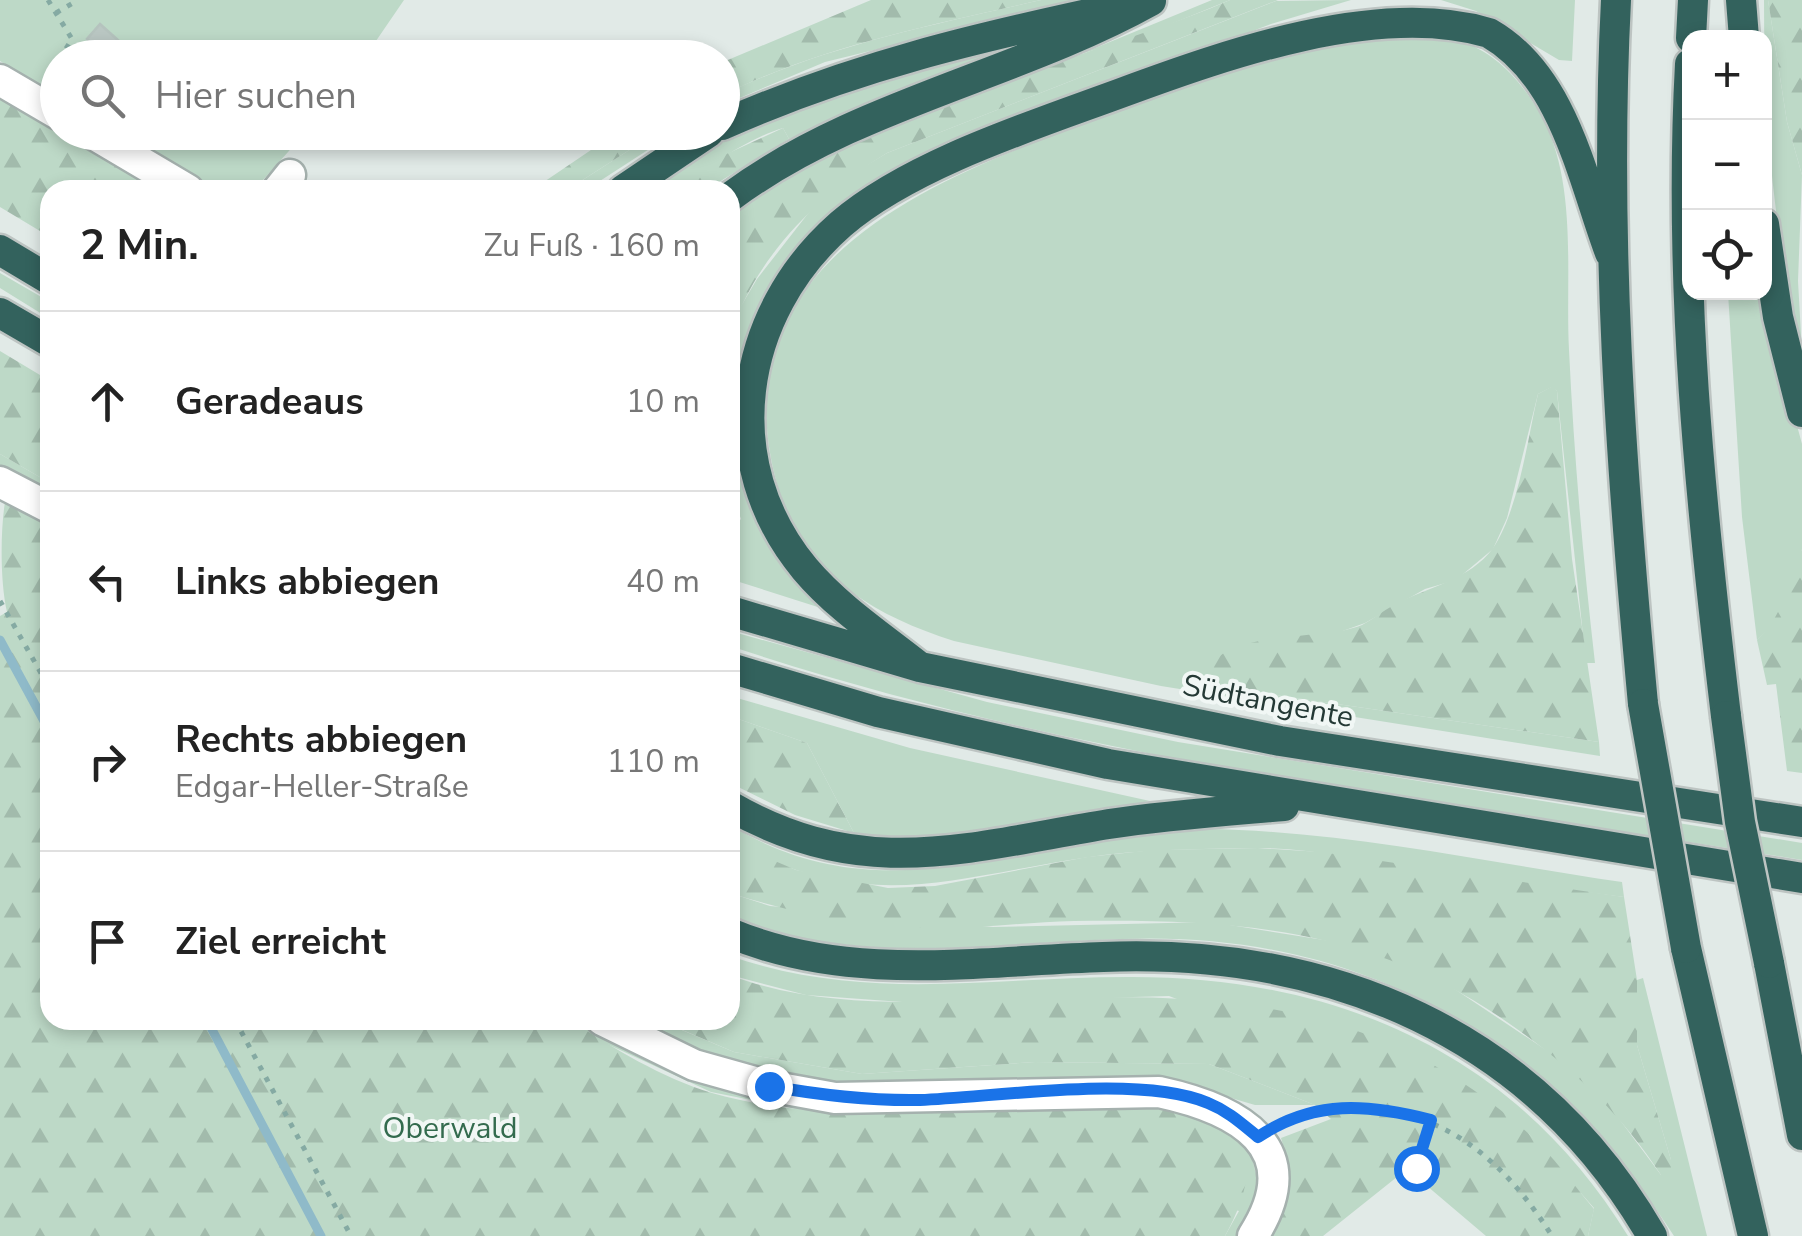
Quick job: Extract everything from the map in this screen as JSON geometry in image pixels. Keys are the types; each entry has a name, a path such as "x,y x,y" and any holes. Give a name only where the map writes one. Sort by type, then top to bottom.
{"highway":[{"path":"740,117 811,86 885,62 1151,0"},
{"path":"740,191 803,151 899,108 1087,36 1151,0"},
{"path":"1616,0 1610,254 1621,468 1643,704 1686,948 1753,1236"},
{"path":"1691,30 1693,0"},
{"path":"1742,0 1744,30"},
{"path":"920,667 845,608 804,568 768,512 750,456 749,390 763,336 781,292 841,224 908,182 996,139 1312,22 1391,8 1451,19 1488,32 1518,54 1543,82 1610,254"},
{"path":"1690,120 1692,374 1700,504 1740,822 1802,1136"},
{"path":"639,180 683,150"},
{"path":"0,250 40,261"},
{"path":"0,250 40,274"},
{"path":"1772,278 1802,412"},
{"path":"0,313 40,336"},
{"name":"Südtangente","path":"740,614 920,667 1280,740 1802,822"},
{"path":"740,671 878,712 1108,764 1802,878"},
{"path":"740,811 807,842 858,853 929,855 1147,818 1326,802"},
{"path":"740,936 779,950 847,962 909,966 1194,957 1261,964 1351,987 1427,1019 1516,1077 1589,1148 1652,1236"}],"lane":[{"path":"0,80 40,103"},
{"path":"120,150 171,180"},
{"path":"0,482 40,503"},
{"path":"622,1030 694,1065 835,1098 918,1100 1159,1092 1206,1102 1233,1116 1258,1137 1268,1152 1276,1184 1270,1208 1254,1236"}],"path":[{"path":"48,0 71,40"},
{"path":"60,0 65,8"},
{"path":"56,13 78,0"},
{"path":"0,601 40,671"},
{"path":"240,1030 351,1236"},
{"path":"1258,1137 1279,1123 1321,1110 1376,1106 1431,1120 1478,1151 1552,1236"},
{"path":"1416,1168 1431,1120"}],"green space":[{"path":"0,0 404,0 377,40 40,40 40,86 0,61"},
{"path":"871,0 1041,0 839,50 740,87 740,55"},
{"path":"1041,0 1079,0 825,62 740,98 740,87 761,78 839,50"},
{"path":"1212,0 1230,0 1129,41 1083,53"},
{"path":"1230,0 1278,0 887,153 837,188 792,231 755,281 740,311 740,204 812,162 899,122"},
{"path":"1351,0 1271,24 1177,60 833,221 740,409 740,308 757,279 810,211 840,181 887,153 1276,1"},
{"path":"1441,0 1575,0 1572,61 1559,60 1476,11"},
{"path":"1764,0 1768,0 1787,122 1802,175 1798,281 1802,352 1772,177 1772,30 1765,30"},
{"path":"1768,0 1802,0 1802,175 1787,122"},
{"path":"1378,24 1450,38 1488,54 1522,86 1551,137 1565,196 1573,429 1595,663 1586,663 1557,391 1552,387 1538,394 1507,518 1493,549 1456,580 1425,589 1365,623 1209,679 1227,688 1599,742 1600,756 1161,686 954,641 890,616 863,600 816,559 783,503 773,468 767,392 784,328 818,274 867,229 925,192 990,161 1275,50"},
{"path":"979,54 982,59 789,139 783,128 740,147 740,132 808,99"},
{"path":"0,94 40,118 40,150 93,150 142,180 40,180 40,231 0,207"},
{"path":"783,128 789,139 722,180 682,180 709,162"},
{"path":"147,150 290,150 263,180 197,180"},
{"path":"591,150 629,150 583,180 547,180"},
{"path":"629,150 648,150 601,180 583,180"},
{"path":"705,150 735,150 685,180 655,180"},
{"path":"0,273 40,296 40,313 0,288"},
{"path":"1728,300 1763,300 1802,444 1802,549 1790,594 1772,626 1757,640 1742,517"},
{"path":"0,351 40,375 40,477 0,454"},
{"path":"1553,386 1557,391 1572,559 1599,742 1227,688 1208,679 1213,663 1227,651 1271,639 1362,625 1394,605 1460,575 1483,559 1502,533 1509,515 1538,394"},
{"path":"740,418 824,609 740,582"},
{"path":"0,454 40,477 40,491 0,466"},
{"name":"Oberwald","path":"6,496 40,513 40,1030 586,1030 656,1071 712,1093 758,1103 851,1112 1038,1106 1184,1108 1214,1117 1230,1128 1246,1156 1245,1188 1225,1236 0,1236 0,616 7,612 3,523"},
{"path":"1802,549 1802,773 1787,771 1776,684 1767,685 1757,640 1780,608"},
{"path":"740,634 987,702 1178,742 1802,843 1802,860 1262,774 994,720 861,686 740,649"},
{"path":"740,699 910,748 1150,801 922,844 854,833 807,743 740,720"},
{"path":"740,720 807,743 854,833 795,815 740,788"},
{"path":"740,830 791,854 851,868 909,870 967,864 1144,832 1258,831 1363,841 1622,882 1624,897 1316,852 1256,848 1125,853 905,885 824,878 740,846"},
{"path":"740,846 796,870 888,888 935,886 1087,857 1153,850 1258,848 1321,852 1624,897 1637,980 1637,1045 1671,1160 1671,1176 1661,1175 1628,1130 1592,1091 1507,1022 1456,990 1353,948 1300,935 1190,923 1074,921 931,928 829,918 740,896"},
{"path":"740,896 770,906 993,927 1211,922 1343,943 1389,956 1438,978 1570,1066 1605,1100 1661,1175 1671,1160 1637,1045 1637,980 1643,978 1707,1236 1674,1236 1624,1166 1568,1104 1507,1052 1440,1010 1368,977 1291,954 1209,941 1122,939 926,948 828,943 740,920"},
{"path":"740,959 830,979 879,983 1128,977 1205,980 1279,991 1349,1010 1414,1037 1476,1073 1532,1118 1583,1172 1628,1236 1588,1236 1594,1208 1529,1134 1169,996 916,1003 806,995 740,978"},
{"path":"740,978 794,993 860,1001 1140,997 1277,1010 1343,1026 1407,1051 1469,1087 1529,1134 1594,1209 1588,1236 1486,1236 1407,1169 1323,1236 1266,1236 1287,1189 1281,1138 1331,1119 1315,1105 1209,1064 1035,1062 862,1074 734,1052 682,1030 740,1030"},
{"path":"585,1030 609,1030 715,1081 1147,1102 1249,1146 1259,1186 1243,1236 1225,1236 1239,1211 901,1113 797,1109 711,1092"},
{"path":"651,1030 682,1030 734,1052 862,1074 1035,1062 1209,1064 1315,1105 1255,1105 1197,1088 840,1086 720,1062"}],"building":[{"path":"100,24 118,40 88,40"}],"waterway":[{"path":"0,640 40,714"},
{"path":"212,1030 321,1236"}],"route":[{"path":"769,1086 835,1098 918,1100 1159,1092 1206,1102 1233,1116 1258,1137 1279,1123 1321,1110 1376,1106 1431,1120 1416,1168"}]}
